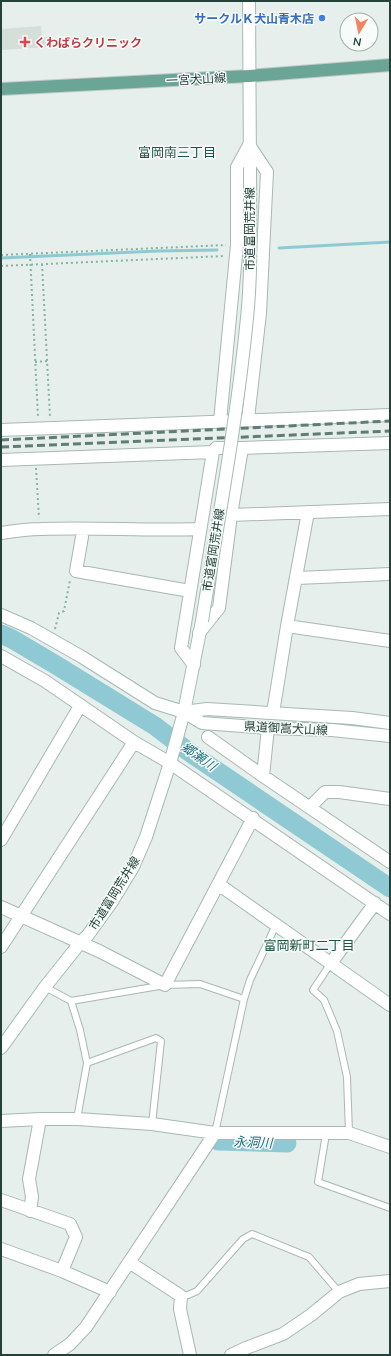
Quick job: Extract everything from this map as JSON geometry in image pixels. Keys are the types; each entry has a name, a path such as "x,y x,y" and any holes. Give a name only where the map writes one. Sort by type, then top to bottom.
{"main road":[{"name":"一宮犬山線","path":"1,89 249,76 390,65"}],"street":[{"name":"市道富岡荒井線","path":"1,1048 45,987 98,922 133,867 146,837 170,763 184,712 187,689 194,665 235,413 247,317 250,268 249,1"},
{"path":"220,421 237,250 237,167 249,145 267,172 260,313 248,419"},
{"path":"1,430 248,419 390,415"},
{"path":"194,665 181,648 200,529 216,448 390,443"},
{"path":"200,627 219,608 231,515 242,448"},
{"path":"1,460 214,452"},
{"path":"231,515 390,509"},
{"path":"273,713 308,512"},
{"path":"1,533 40,529 200,529"},
{"path":"82,537 76,570 190,591"},
{"path":"297,578 390,574"},
{"name":"県道御嵩犬山線","path":"1,615 31,628 53,640 155,703 184,712 202,723 268,728 332,730 390,736"},
{"path":"287,626 390,641"},
{"path":"1,656 45,681 134,742 170,763 390,914"},
{"path":"1,840 80,706"},
{"name":"県道御嵩犬山線","path":"184,712 207,709 352,718 390,723"},
{"path":"263,776 268,728"},
{"path":"208,737 390,862"},
{"path":"1,947 134,742"},
{"path":"310,807 325,792 339,792 390,799"},
{"path":"1,907 99,951 165,985 252,818"},
{"path":"218,884 390,1005"},
{"path":"331,963 375,903"},
{"path":"30,1211 32,1197 29,1178 40,1119"},
{"path":"1,1121 77,1119 152,1124 215,1133 349,1133 390,1147"},
{"path":"54,1355 78,1337 86,1327 215,1133"},
{"path":"1,1200 70,1224 76,1237 62,1271"},
{"path":"1,1249 62,1271 110,1292"},
{"path":"129,1262 180,1296 180,1309 190,1355"},
{"path":"231,1355 283,1334 311,1315 340,1292 359,1284 390,1281"}],"lane":[{"path":"215,1133 244,999 250,980 276,925"},
{"path":"331,963 314,990 324,1000 337,1031 348,1077 349,1133"},
{"path":"45,987 71,1001 165,985 200,984 244,999"},
{"path":"71,1001 80,1030 87,1063 77,1119"},
{"path":"87,1063 156,1038 161,1041 152,1124"},
{"path":"326,1134 318,1182 390,1208"},
{"path":"180,1296 188,1295 197,1291 243,1239 252,1234 309,1257 340,1292"}],"path":[{"path":"1,255 237,250"},
{"path":"1,266 237,250"},
{"path":"30,254 38,429"},
{"path":"42,264 51,428"},
{"path":"35,362 47,361"},
{"path":"36,459 40,529"},
{"path":"53,640 59,613 64,611 72,573 76,570"}],"shaded area":[{"name":"くわばらクリニック","path":"41,26 42,37 47,37 48,47 2,50 1,29"}],"waterway":[{"path":"279,248 390,242"},
{"path":"1,258 217,250"},
{"name":"郷瀬川","path":"1,634 56,665 155,726 189,752 390,888"},
{"name":"永洞川","path":"218,1141 287,1143"}],"railway":[{"path":"1,440 390,421"},
{"path":"1,447 390,431"}],"place":[{"name":"サークルＫ犬山青木店","path":"322,18"},
{"name":"くわばらクリニック","path":"25,42"}],"district":[{"name":"富岡南三丁目","path":"177,152"},
{"name":"富岡新町二丁目","path":"309,945"}]}
